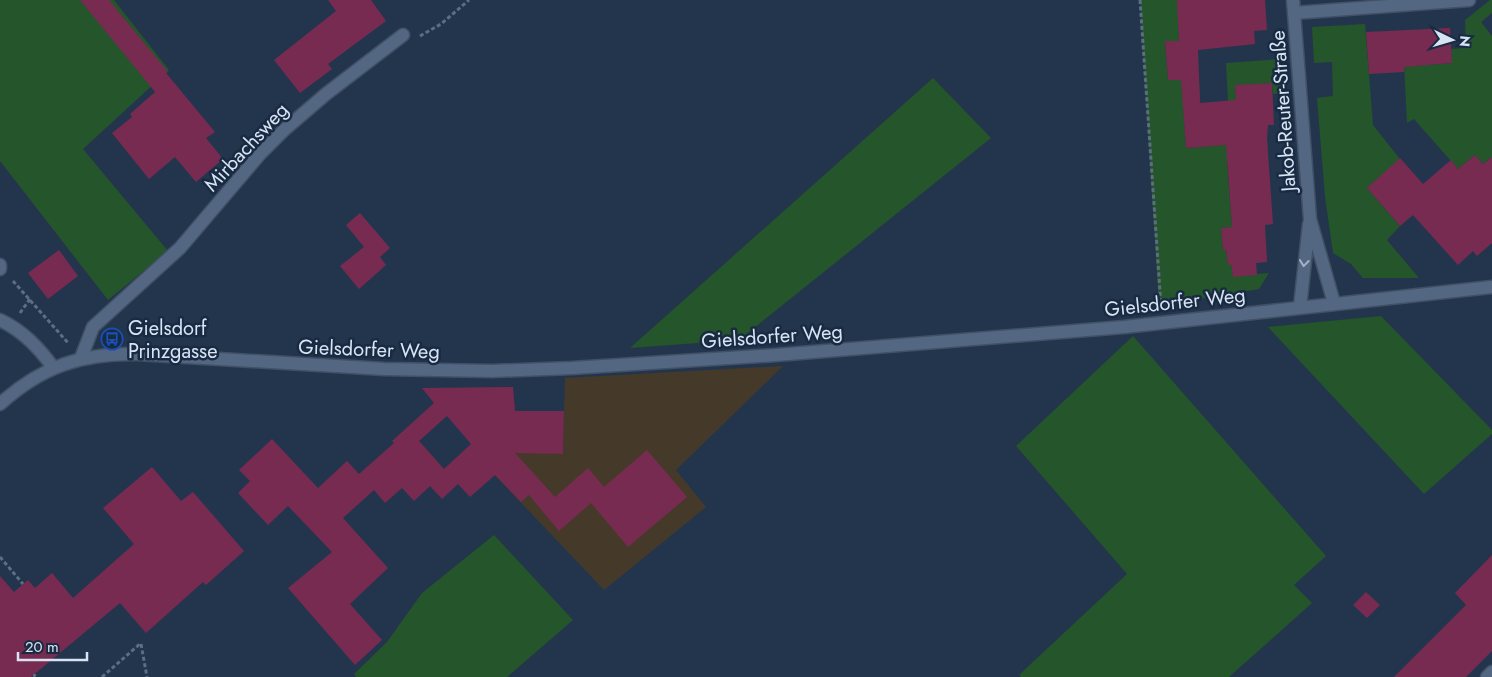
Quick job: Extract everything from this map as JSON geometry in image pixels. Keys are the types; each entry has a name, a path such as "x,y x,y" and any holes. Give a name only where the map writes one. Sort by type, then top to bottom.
{"street":[{"name":"Jakob-Reuter-Straße","path":"1293,0 1310,219 1300,307"},
{"path":"1294,13 1469,0"},
{"name":"Mirbachsweg","path":"81,358 93,327 180,248 260,154 284,130 326,94 403,35"},
{"name":"Jakob-Reuter-Straße","path":"1310,219 1334,303"},
{"name":"Gielsdorfer Weg","path":"0,404 27,383 54,367 81,358 107,354 138,354 384,369 502,370 749,357 1162,322 1492,287"},
{"path":"0,320 11,325 35,344 54,367"},
{"path":"1487,677 1492,672"}],"path":[{"path":"403,35 411,39 418,38 441,24 469,0"},
{"path":"1140,0 1162,322"},
{"path":"0,267 81,358"},
{"path":"0,557 23,584"},
{"path":"102,677 141,644 147,677"}],"shaded area":[{"path":"783,366 676,470 706,507 604,590 471,450 563,454 565,378"}],"green space":[{"path":"0,0 114,0 169,70 83,149 168,251 108,300 0,161"},
{"path":"1140,0 1178,0 1179,41 1165,42 1168,80 1199,79 1200,103 1183,104 1186,148 1221,145 1228,101 1226,63 1281,59 1283,93 1273,94 1272,83 1235,86 1238,127 1241,140 1267,139 1268,149 1248,150 1227,162 1232,227 1221,228 1223,250 1226,250 1228,264 1231,264 1233,276 1269,273 1259,289 1159,306"},
{"path":"1492,0 1492,13 1481,22 1492,36 1492,157 1483,164 1475,155 1458,169 1414,119 1407,123 1404,64 1413,66 1452,63 1451,49 1466,48 1465,20"},
{"path":"1365,24 1373,125 1400,159 1367,188 1400,226 1387,240 1419,278 1363,278 1351,264 1333,253 1325,197 1317,98 1333,96 1332,62 1314,63 1312,27"},
{"path":"933,78 991,138 739,340 630,348"},
{"path":"1381,316 1492,430 1492,434 1424,494 1268,327"},
{"path":"1133,336 1326,556 1294,585 1312,603 1229,677 1021,677 1019,675 1127,574 1016,446"},
{"path":"494,535 573,620 507,677 356,677 354,674 387,642 422,593"}],"building":[{"path":"80,0 109,0 215,132 206,138 223,159 196,182 175,157 149,179 112,133 132,117 130,114 155,92"},
{"path":"328,0 371,0 386,21 328,64 332,69 300,93 274,60 336,11"},
{"path":"1177,0 1265,0 1267,30 1254,31 1255,44 1198,50 1200,103 1236,100 1235,85 1272,83 1274,125 1268,125 1267,139 1273,224 1265,225 1267,262 1256,263 1257,275 1233,277 1231,264 1228,265 1226,250 1223,250 1221,228 1232,227 1226,145 1186,148 1181,80 1168,80 1165,41 1179,41"},
{"path":"1450,28 1452,63 1404,67 1404,72 1369,74 1366,32"},
{"path":"1475,155 1483,164 1492,157 1492,243 1477,256 1473,251 1458,265 1413,215 1400,226 1367,188 1400,158 1423,184 1451,160 1458,169"},
{"path":"360,213 390,248 380,257 386,265 359,289 340,266 364,247 346,225"},
{"path":"59,250 78,276 48,299 28,273"},
{"path":"513,387 515,411 564,411 563,454 515,453 555,497 588,468 604,487 647,450 687,497 628,547 591,503 559,531 529,495 521,502 495,475 470,497 458,484 442,499 430,486 414,501 402,488 385,503 374,490 343,518 388,568 350,604 382,640 355,665 288,588 332,552 288,506 268,525 238,493 250,481 239,470 272,439 318,488 347,461 359,474 394,443 392,441 434,403 422,388","holes":["447,416 471,444 444,469 419,441"]},
{"path":"152,467 181,501 193,492 244,551 206,585 203,582 146,633 120,603 31,677 0,677 0,576 14,592 28,580 35,588 52,573 73,598 134,544 103,508"},
{"path":"1492,555 1492,651 1466,677 1394,677 1466,605 1455,593"},
{"path":"1366,592 1380,605 1367,618 1353,605"}],"place":[{"name":"Gielsdorf Prinzgasse","path":"112,339"}]}
